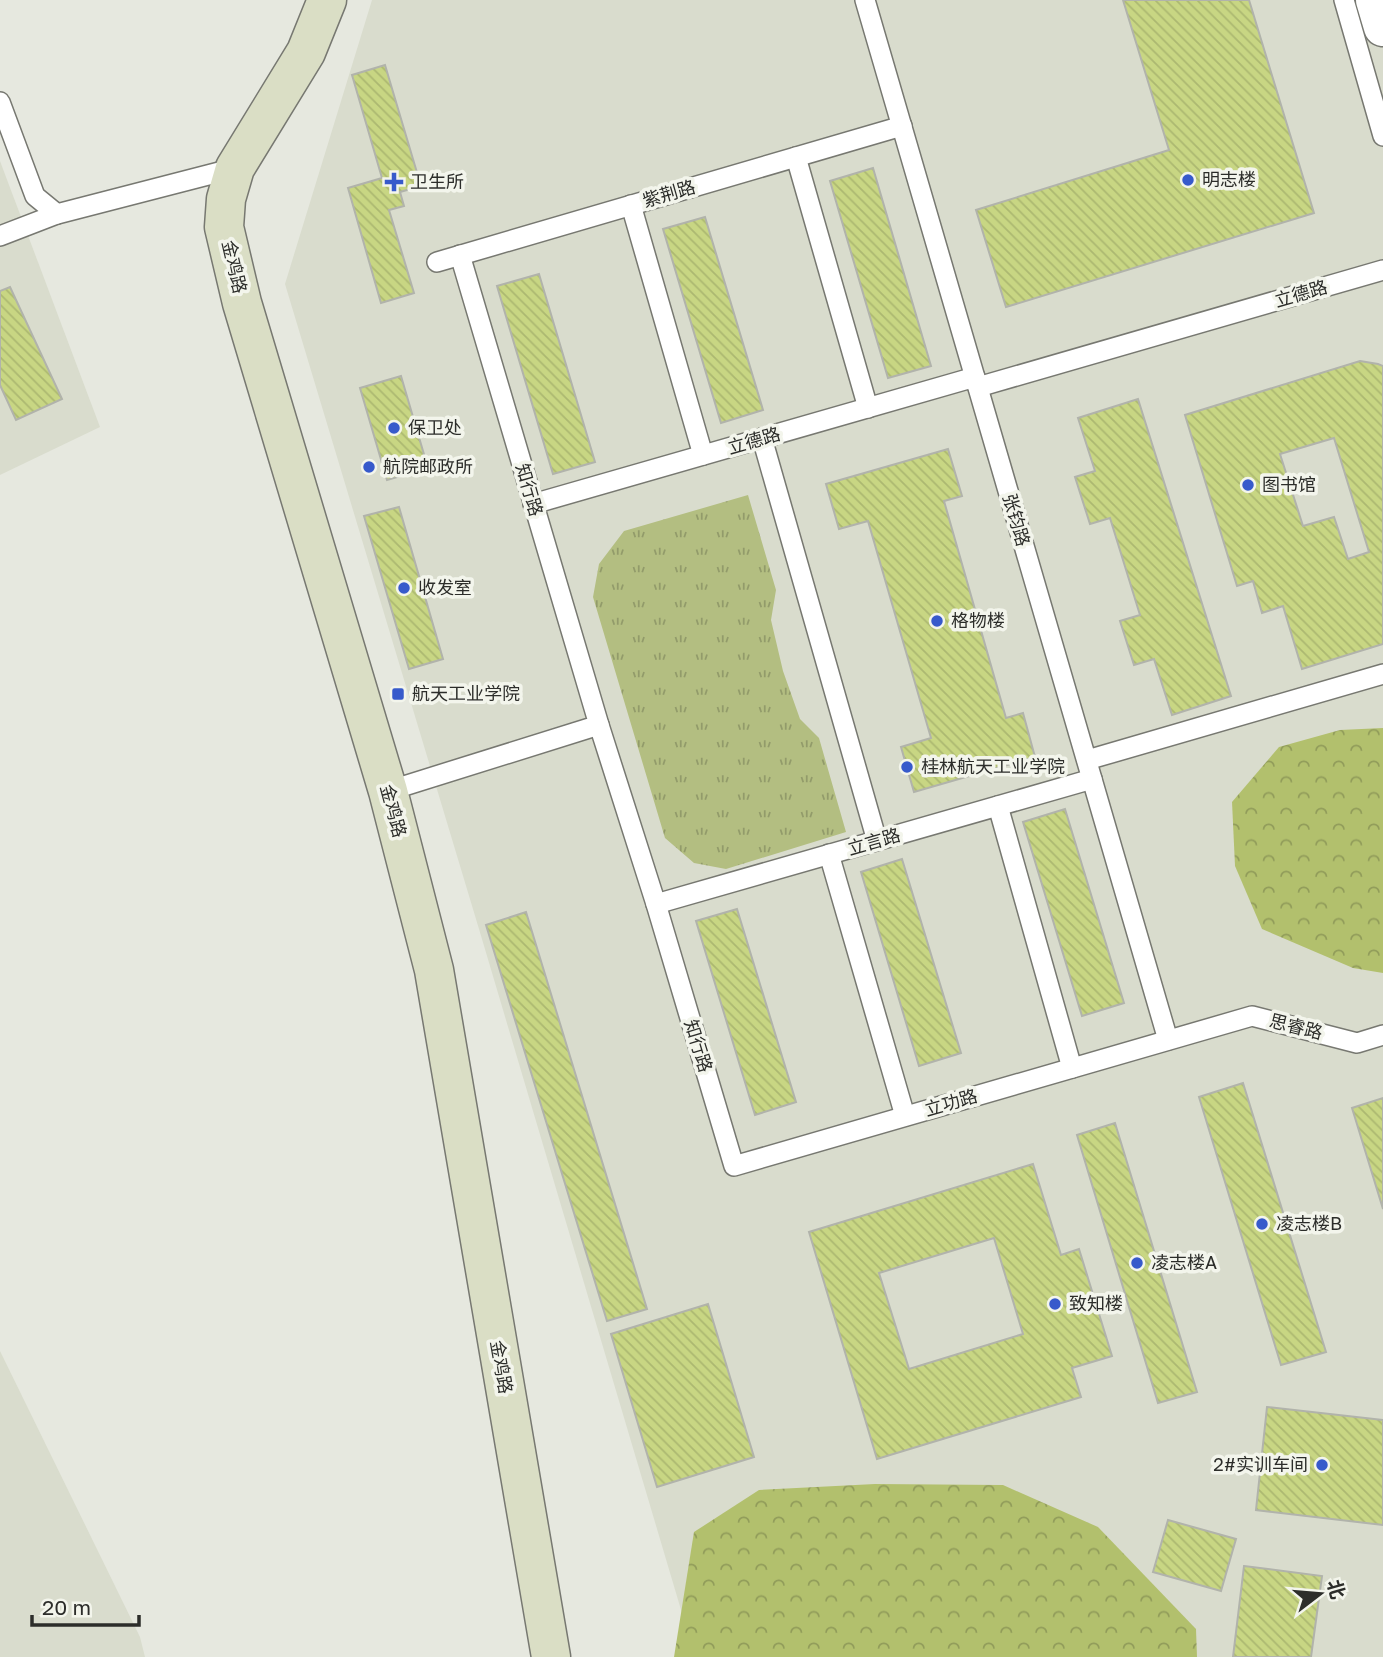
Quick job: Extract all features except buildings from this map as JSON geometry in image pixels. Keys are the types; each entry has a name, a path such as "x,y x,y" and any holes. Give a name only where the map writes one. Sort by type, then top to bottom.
{"main road":[{"name":"金鸡路","path":"327,0 306,52 235,168 226,199 224,227 242,303 388,791 434,970 551,1657"}],"street":[{"path":"1375,0 1383,27"}],"lane":[{"name":"张钧路","path":"865,0 1168,1040"},
{"path":"1344,0 1383,136"},
{"path":"0,102 35,196 57,214"},
{"name":"紫荆路","path":"437,262 902,126"},
{"path":"796,157 868,408"},
{"path":"0,236 57,214 235,168"},
{"path":"631,205 703,456"},
{"name":"知行路","path":"460,255 599,725 656,904 734,1166"},
{"name":"立德路","path":"533,504 868,408 976,382 1383,271"},
{"path":"762,438 877,841"},
{"name":"立言路","path":"656,904 998,806 1089,770 1383,674"},
{"path":"388,791 599,725"},
{"path":"998,806 1072,1068"},
{"path":"830,855 905,1116"},
{"name":"思睿路","path":"1168,1040 1252,1016 1357,1043 1383,1035"},
{"name":"立功路","path":"734,1166 1168,1040"}],"shaded area":[{"name":"桂林航天工业学院","path":"372,0 1383,0 1383,1657 695,1657 285,284"},
{"path":"0,161 100,427 0,475"},
{"path":"0,1351 140,1637 145,1657 0,1657"}],"green space":[{"path":"748,495 776,590 771,620 783,671 800,719 819,738 846,832 726,869 694,863 665,838 593,597 599,564 624,531"},
{"path":"1383,728 1383,973 1353,968 1262,929 1235,866 1232,802 1279,747 1340,730"},
{"path":"875,1484 1003,1485 1098,1527 1196,1629 1197,1657 674,1657 694,1532 759,1490"}],"place":[{"name":"明志楼","path":"1188,180"},
{"name":"卫生所","path":"394,182"},
{"name":"保卫处","path":"394,428"},
{"name":"航院邮政所","path":"369,467"},
{"name":"图书馆","path":"1248,485"},
{"name":"收发室","path":"404,588"},
{"name":"格物楼","path":"937,621"},
{"name":"航天工业学院","path":"398,694"},
{"name":"桂林航天工业学院","path":"907,767"},
{"name":"凌志楼B","path":"1262,1224"},
{"name":"凌志楼A","path":"1137,1263"},
{"name":"致知楼","path":"1055,1304"},
{"name":"2#实训车间","path":"1322,1465"}]}
